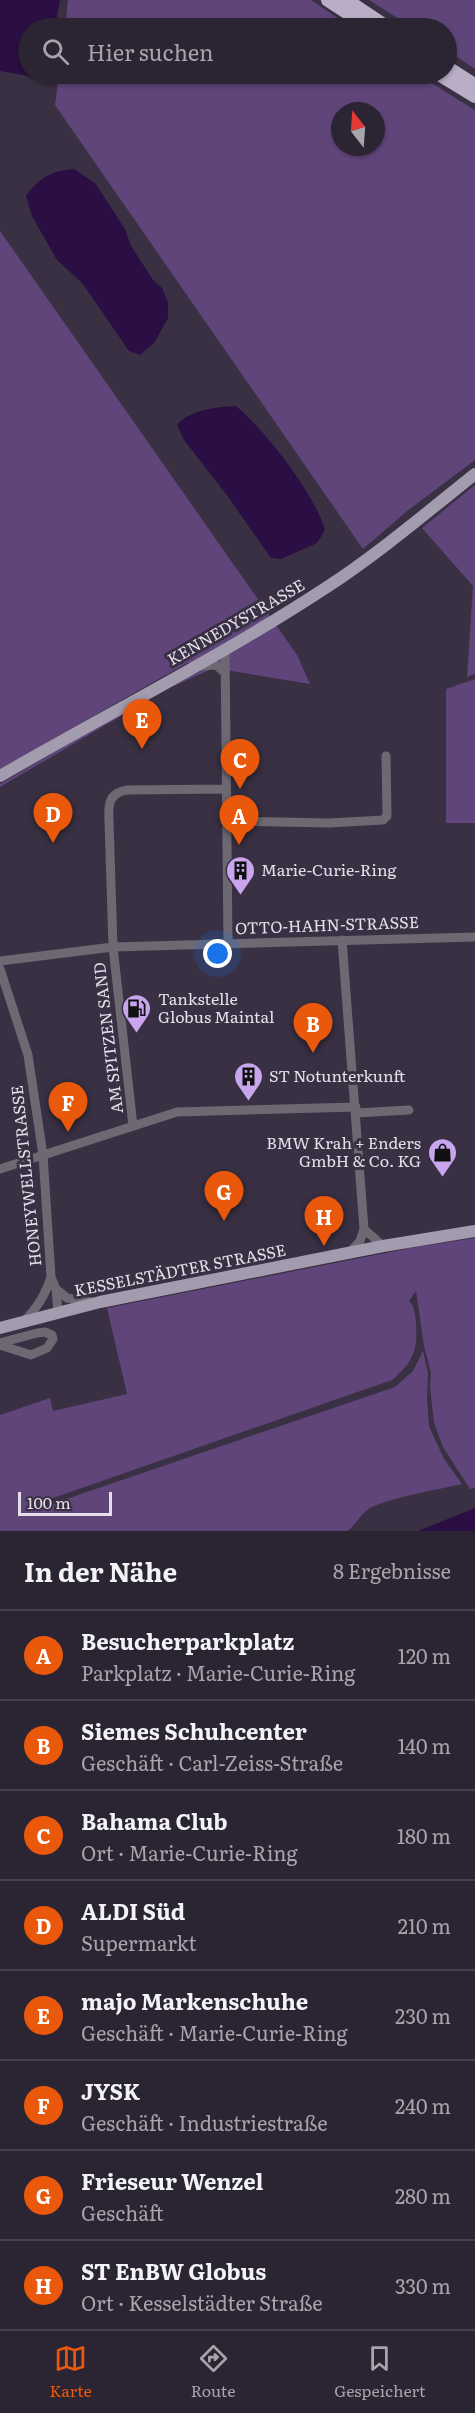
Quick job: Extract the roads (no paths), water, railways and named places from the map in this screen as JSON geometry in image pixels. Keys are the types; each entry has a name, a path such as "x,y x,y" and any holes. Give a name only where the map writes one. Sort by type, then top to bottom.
{"highway":[{"path":"328,0 356,18"},
{"path":"345,0 373,18"},
{"path":"457,74 475,86"},
{"path":"455,84 475,96"}],"main road":[{"name":"KENNEDYSTRASSE","path":"0,776 225,649 329,586 475,474"},
{"name":"KESSELSTÄDTER STRASSE","path":"0,1328 54,1312 100,1302 383,1246 475,1231"}],"street":[{"path":"225,649 228,943"},
{"path":"195,666 216,665 225,673"},
{"path":"225,821 329,823 383,820 387,816 387,756"},
{"path":"112,947 108,806 112,797 118,792 127,790 225,789"},
{"name":"OTTO-HAHN-STRASSE","path":"0,961 112,947 475,937"},
{"path":"342,940 364,1229 360,1240 349,1253"},
{"name":"AM SPITZEN SAND","path":"112,947 133,1126"},
{"name":"HONEYWELLSTRASSE","path":"0,969 28,1055 43,1155 54,1312"},
{"path":"0,1169 182,1112 409,1110"},
{"path":"364,1229 383,1246"},
{"path":"52,1290 67,1298 100,1302"},
{"name":"HONEYWELLSTRASSE","path":"24,1321 52,1290"},
{"path":"41,1332 49,1333 53,1339 48,1348 32,1355 0,1344 41,1332"}],"place":[{"name":"majo Markenschuhe","path":"142,749"},
{"name":"Bahama Club","path":"240,789"},
{"name":"ALDI Süd","path":"53,843"},
{"name":"Besucherparkplatz","path":"239,845"},
{"name":"Marie-Curie-Ring","path":"240,896"},
{"name":"Tankstelle Globus Maintal","path":"137,1034"},
{"name":"Siemes Schuhcenter","path":"313,1053"},
{"name":"ST Notunterkunft","path":"248,1102"},
{"name":"JYSK","path":"68,1132"},
{"name":"BMW Krah + Enders GmbH & Co. KG","path":"442,1178"},
{"name":"Frieseur Wenzel","path":"224,1221"},
{"name":"ST EnBW Globus","path":"324,1246"}]}
